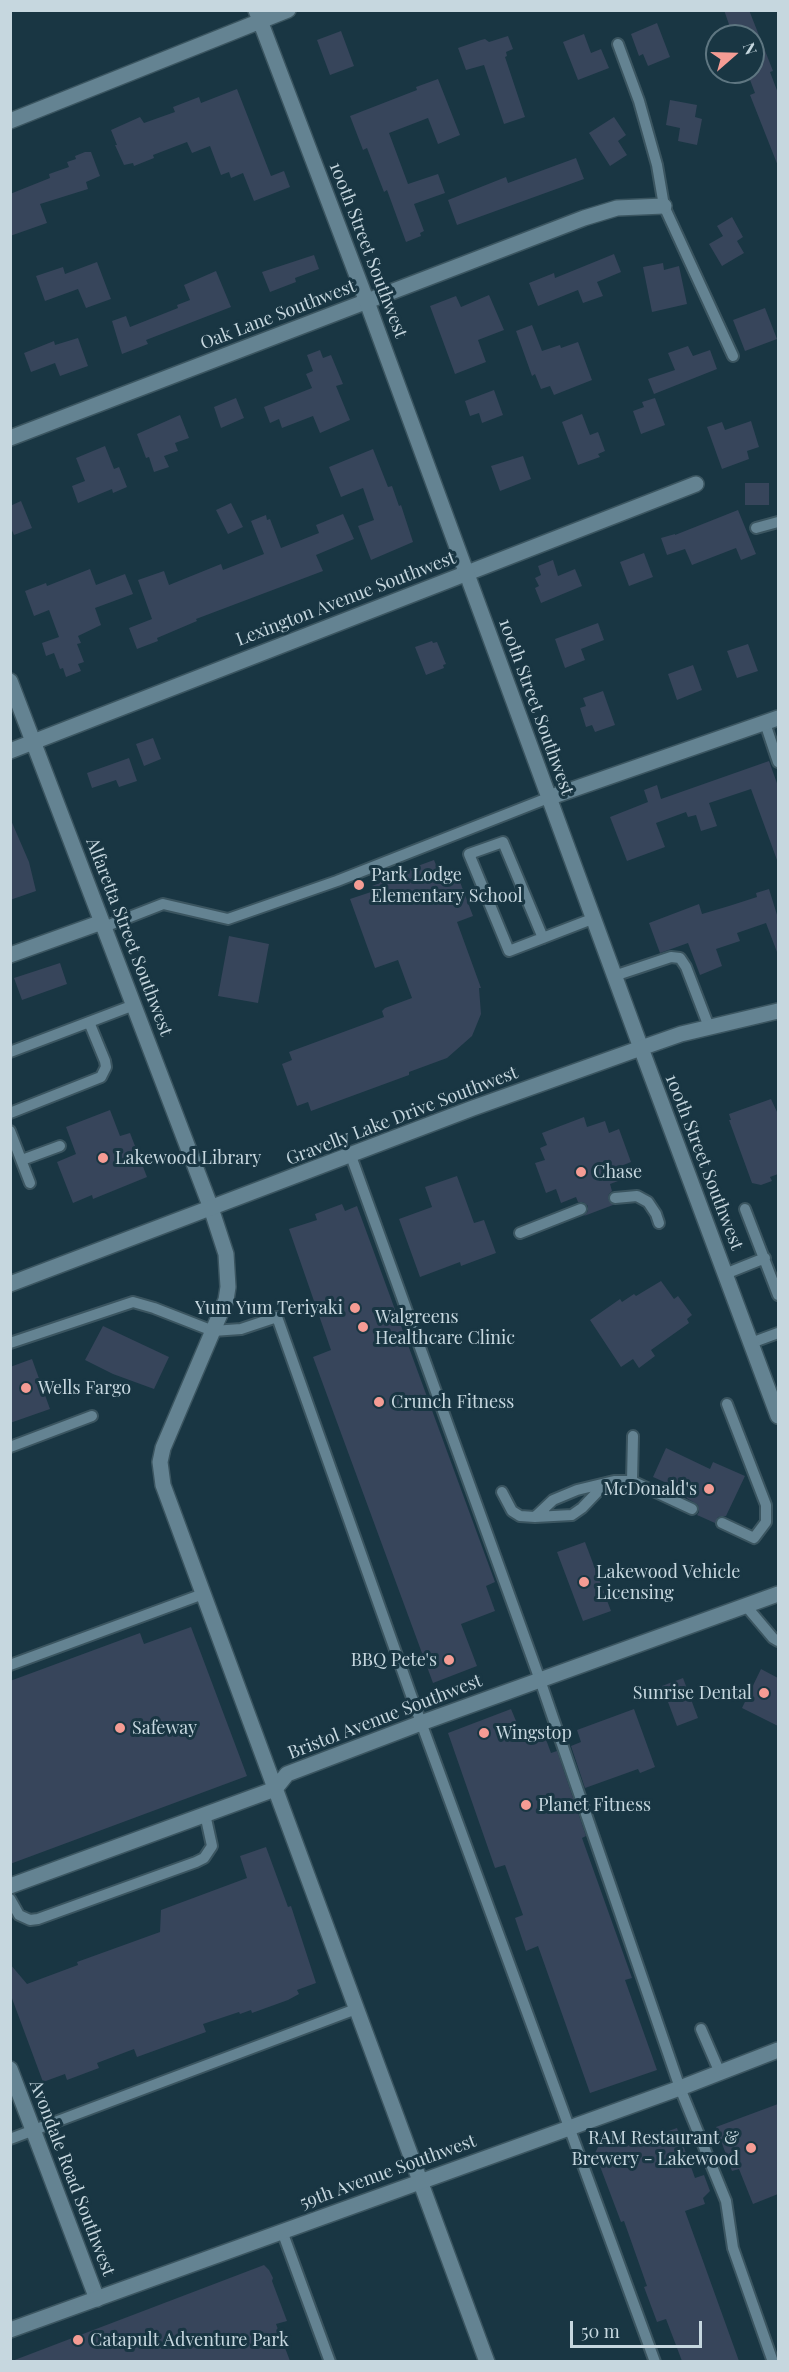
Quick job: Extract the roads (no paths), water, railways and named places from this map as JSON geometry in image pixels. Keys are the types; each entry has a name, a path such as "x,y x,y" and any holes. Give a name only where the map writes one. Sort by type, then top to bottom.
{"street":[{"path":"10,121 258,16 288,10"},
{"name":"100th Street Southwest","path":"258,16 367,302 592,919 778,1416"},
{"name":"Oak Lane Southwest","path":"10,438 600,213 633,206 664,206"},
{"name":"Lexington Avenue Southwest","path":"10,751 696,484"},
{"name":"Alfaretta Street Southwest","path":"10,681 222,1236 228,1270 226,1300 163,1448 160,1462 168,1503 487,2361"},
{"path":"548,798 772,721"},
{"path":"10,955 103,925"},
{"name":"Gravelly Lake Drive Southwest","path":"10,1284 473,1108 641,1048 778,1011"},
{"name":"Bristol Avenue Southwest","path":"10,1886 275,1789 287,1774 421,1723 778,1594"},
{"name":"59th Avenue Southwest","path":"10,2330 680,2088 778,2050"},
{"name":"Avondale Road Southwest","path":"10,2069 97,2299"}],"lane":[{"path":"618,45 639,101 657,165 664,206 733,356"},
{"path":"756,528 778,522"},
{"path":"772,721 778,762"},
{"path":"103,925 164,904 228,919 337,881 548,798"},
{"path":"543,938 503,842 469,854 509,951 543,938 592,919"},
{"path":"614,976 671,957 680,958 686,967 709,1028"},
{"path":"10,1052 134,1005"},
{"path":"10,1113 101,1077 106,1067 105,1060 89,1022"},
{"path":"10,1131 30,1183"},
{"path":"22,1160 60,1146"},
{"path":"351,1156 540,1680 680,2088 726,2201 733,2248 772,2361"},
{"path":"615,1198 637,1196 648,1202 659,1223"},
{"path":"520,1233 581,1209"},
{"path":"745,1209 778,1295"},
{"path":"725,1274 765,1258"},
{"path":"10,1343 133,1302 213,1331 241,1329 277,1317 421,1723 655,2361"},
{"path":"751,1343 778,1333"},
{"path":"722,1523 754,1538 766,1522 766,1504 727,1404"},
{"path":"10,1447 92,1416"},
{"path":"632,1481 633,1436"},
{"path":"535,1517 553,1500 577,1490 614,1481 632,1481 692,1509"},
{"path":"502,1492 512,1511 520,1516 572,1515 604,1485"},
{"path":"10,1665 203,1594"},
{"path":"746,1606 772,1638 778,1641"},
{"path":"10,1899 19,1916 30,1920 38,1919 196,1862 204,1858 212,1846 205,1814"},
{"path":"10,2139 356,2009"},
{"path":"701,2029 720,2073"},
{"path":"282,2231 330,2361"}],"place":[{"name":"Park Lodge Elementary School","path":"359,885"},
{"name":"Lakewood Library","path":"103,1158"},
{"name":"Chase","path":"581,1172"},
{"name":"Yum Yum Teriyaki","path":"355,1308"},
{"name":"Walgreens Healthcare Clinic","path":"363,1327"},
{"name":"Wells Fargo","path":"26,1388"},
{"name":"Crunch Fitness","path":"379,1402"},
{"name":"McDonald's","path":"709,1489"},
{"name":"Lakewood Vehicle Licensing","path":"584,1582"},
{"name":"BBQ Pete's","path":"449,1660"},
{"name":"Sunrise Dental","path":"764,1693"},
{"name":"Safeway","path":"120,1728"},
{"name":"Wingstop","path":"484,1733"},
{"name":"Planet Fitness","path":"526,1805"},
{"name":"RAM Restaurant & Brewery - Lakewood","path":"751,2148"},
{"name":"Catapult Adventure Park","path":"78,2340"}]}
